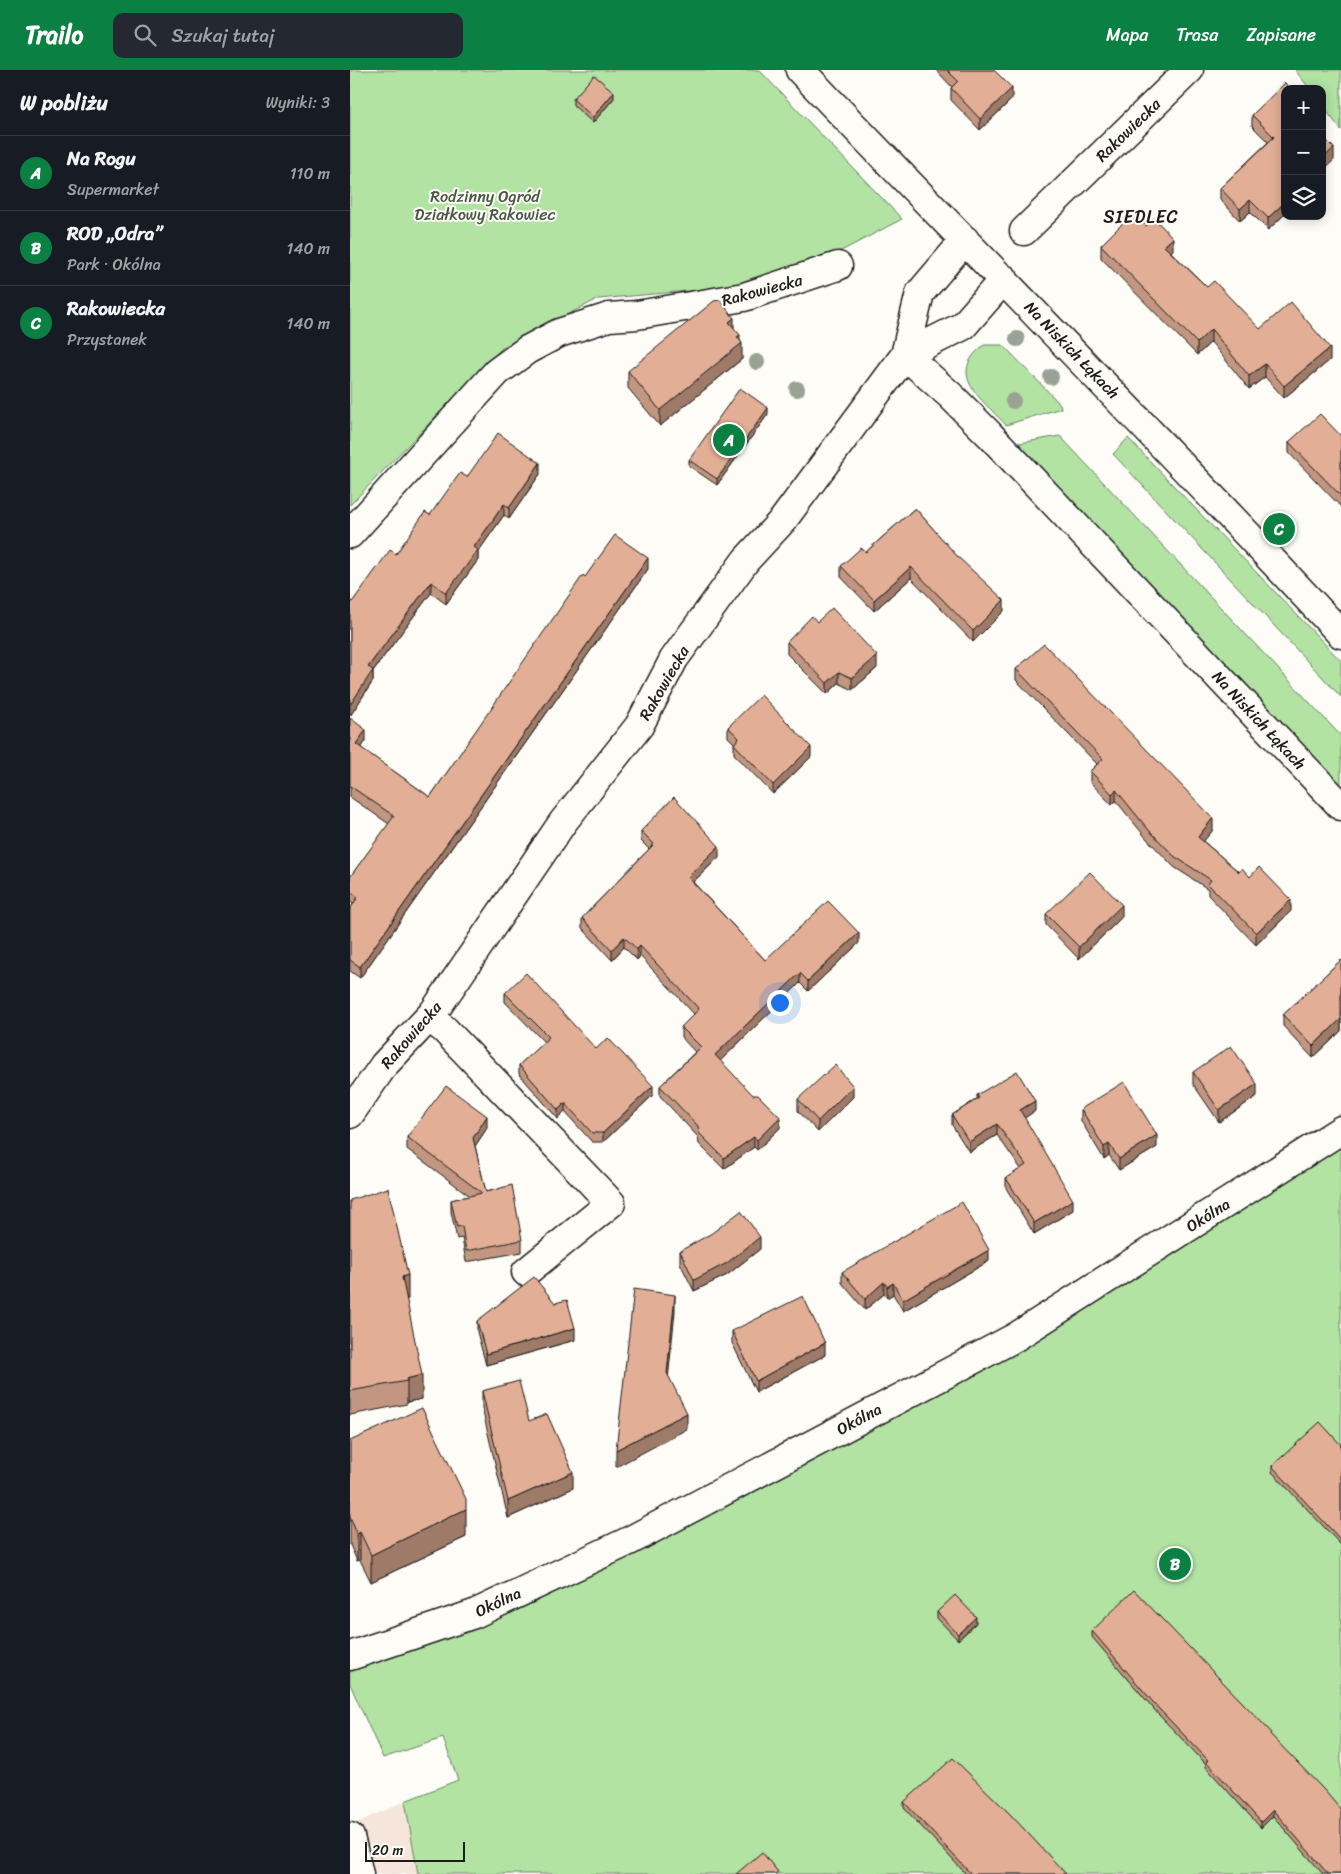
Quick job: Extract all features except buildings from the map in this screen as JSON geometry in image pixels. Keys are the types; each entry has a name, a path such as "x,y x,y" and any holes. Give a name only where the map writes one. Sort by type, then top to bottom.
{"street":[{"name":"Na Niskich Łąkach","path":"800,70 1243,528 1341,634"},
{"name":"Rakowiecka","path":"1024,231 1189,70"},
{"path":"905,355 920,294 965,240"},
{"name":"Rakowiecka","path":"350,534 497,372 527,350 559,333 609,316 637,315 744,297 838,266"},
{"name":"Rakowiecka","path":"350,1114 384,1065 430,1018 563,822 639,726 674,659 746,560 783,520 905,355 963,326 1004,279"},
{"name":"Na Niskich Łąkach","path":"905,355 951,396 995,440 1341,806"},
{"path":"430,1018 445,1030 611,1203 526,1272"},
{"name":"Okólna","path":"350,1656 474,1614 629,1541 1014,1338 1341,1130"},
{"path":"350,1837 359,1874"}],"shaded area":[{"path":"405,1801 418,1874 350,1874 350,1826"}],"green space":[{"name":"Rodzinny Ogród Działkowy Rakowiec","path":"350,70 759,70 902,219 845,249 743,286 598,299 503,347 350,505"},
{"path":"1295,70 1341,70 1341,130 1326,110 1326,85 1307,85"},
{"path":"984,345 1003,345 1060,404 1061,408 1006,425 978,396 967,377 968,366 973,356"},
{"path":"1060,436 1341,736 1341,787 1014,444"},
{"path":"1128,438 1341,661 1341,697 1113,454"},
{"path":"1341,1145 1341,1874 418,1874 405,1801 458,1780 443,1738 383,1758 350,1684 350,1666 653,1541 915,1406"}],"place":[{"name":"Na Rogu","path":"729,440"},
{"name":"Rakowiecka","path":"1279,529"},
{"name":"ROD „Odra”","path":"1175,1564"}],"district":[{"name":"SIEDLEC","path":"1141,217"}]}
